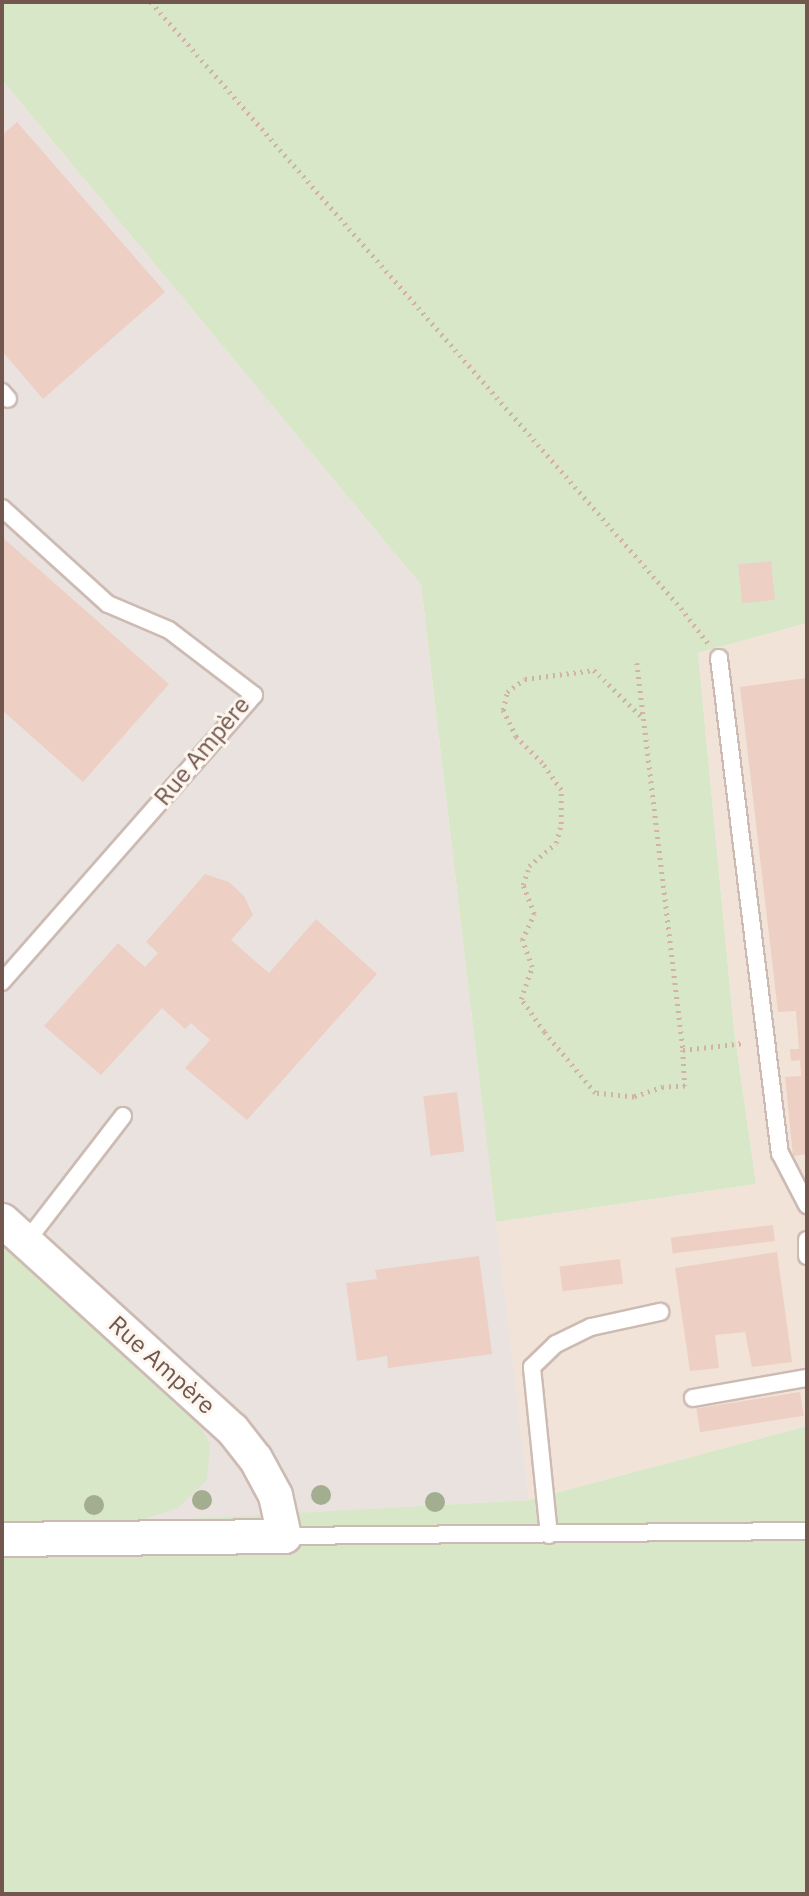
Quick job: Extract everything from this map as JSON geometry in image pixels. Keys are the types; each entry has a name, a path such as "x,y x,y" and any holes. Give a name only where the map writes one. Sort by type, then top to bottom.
{"street":[{"name":"Rue Ampère","path":"14,1231 232,1429 255,1458 275,1495 284,1536"},
{"path":"2,1539 284,1536"}],"lane":[{"name":"Rue Ampère","path":"2,508 108,604 169,629 254,695 2,982"},
{"path":"719,658 780,1153 807,1205"},
{"path":"14,1231 123,1115"},
{"path":"807,1240 807,1256"},
{"path":"549,1535 532,1367 556,1344 591,1327 660,1312"},
{"path":"693,1398 807,1378"},
{"path":"284,1536 807,1531"}],"path":[{"path":"151,2 672,597 719,658"},
{"path":"637,663 685,1086 663,1087 634,1097 595,1093 544,1032 521,999 532,967 522,940 534,914 523,885 529,866 556,843 561,824 561,790 542,763 516,737 503,710 507,692 525,679 594,670 643,718"},
{"path":"682,1050 766,1041"}],"shaded area":[{"path":"2,80 421,585 529,1500 2,1530"},
{"path":"807,623 807,1426 529,1500 496,1222 756,1184 734,1029 698,653"}],"green space":[{"path":"2,2 807,2 807,623 698,653 734,1029 756,1184 496,1222 421,585 2,80"},
{"path":"2,1244 196,1417 210,1444 207,1480 178,1508 135,1522 529,1500 807,1426 807,1894 2,1894"}],"building":[{"path":"17,122 165,292 43,399 2,351 2,135"},
{"path":"2,537 169,684 83,782 2,710"},
{"path":"771,561 775,600 742,603 738,564"},
{"path":"807,678 807,1154 793,1156 785,1077 801,1076 800,1060 791,1061 790,1049 799,1049 796,1011 778,1012 740,687"},
{"path":"205,874 229,882 244,896 253,915 231,940 269,973 316,919 377,974 247,1120 185,1068 210,1040 191,1023 185,1029 162,1008 101,1075 44,1026 118,943 145,967 158,953 146,942"},
{"path":"457,1092 464,1152 431,1156 423,1096"},
{"path":"773,1225 775,1241 673,1253 671,1238"},
{"path":"777,1252 792,1362 752,1367 745,1332 715,1335 719,1368 690,1371 675,1268"},
{"path":"479,1256 492,1354 388,1368 387,1356 357,1361 346,1283 377,1279 375,1270"},
{"path":"620,1259 623,1284 563,1291 559,1266"},
{"path":"800,1392 804,1416 700,1432 696,1408"}]}
